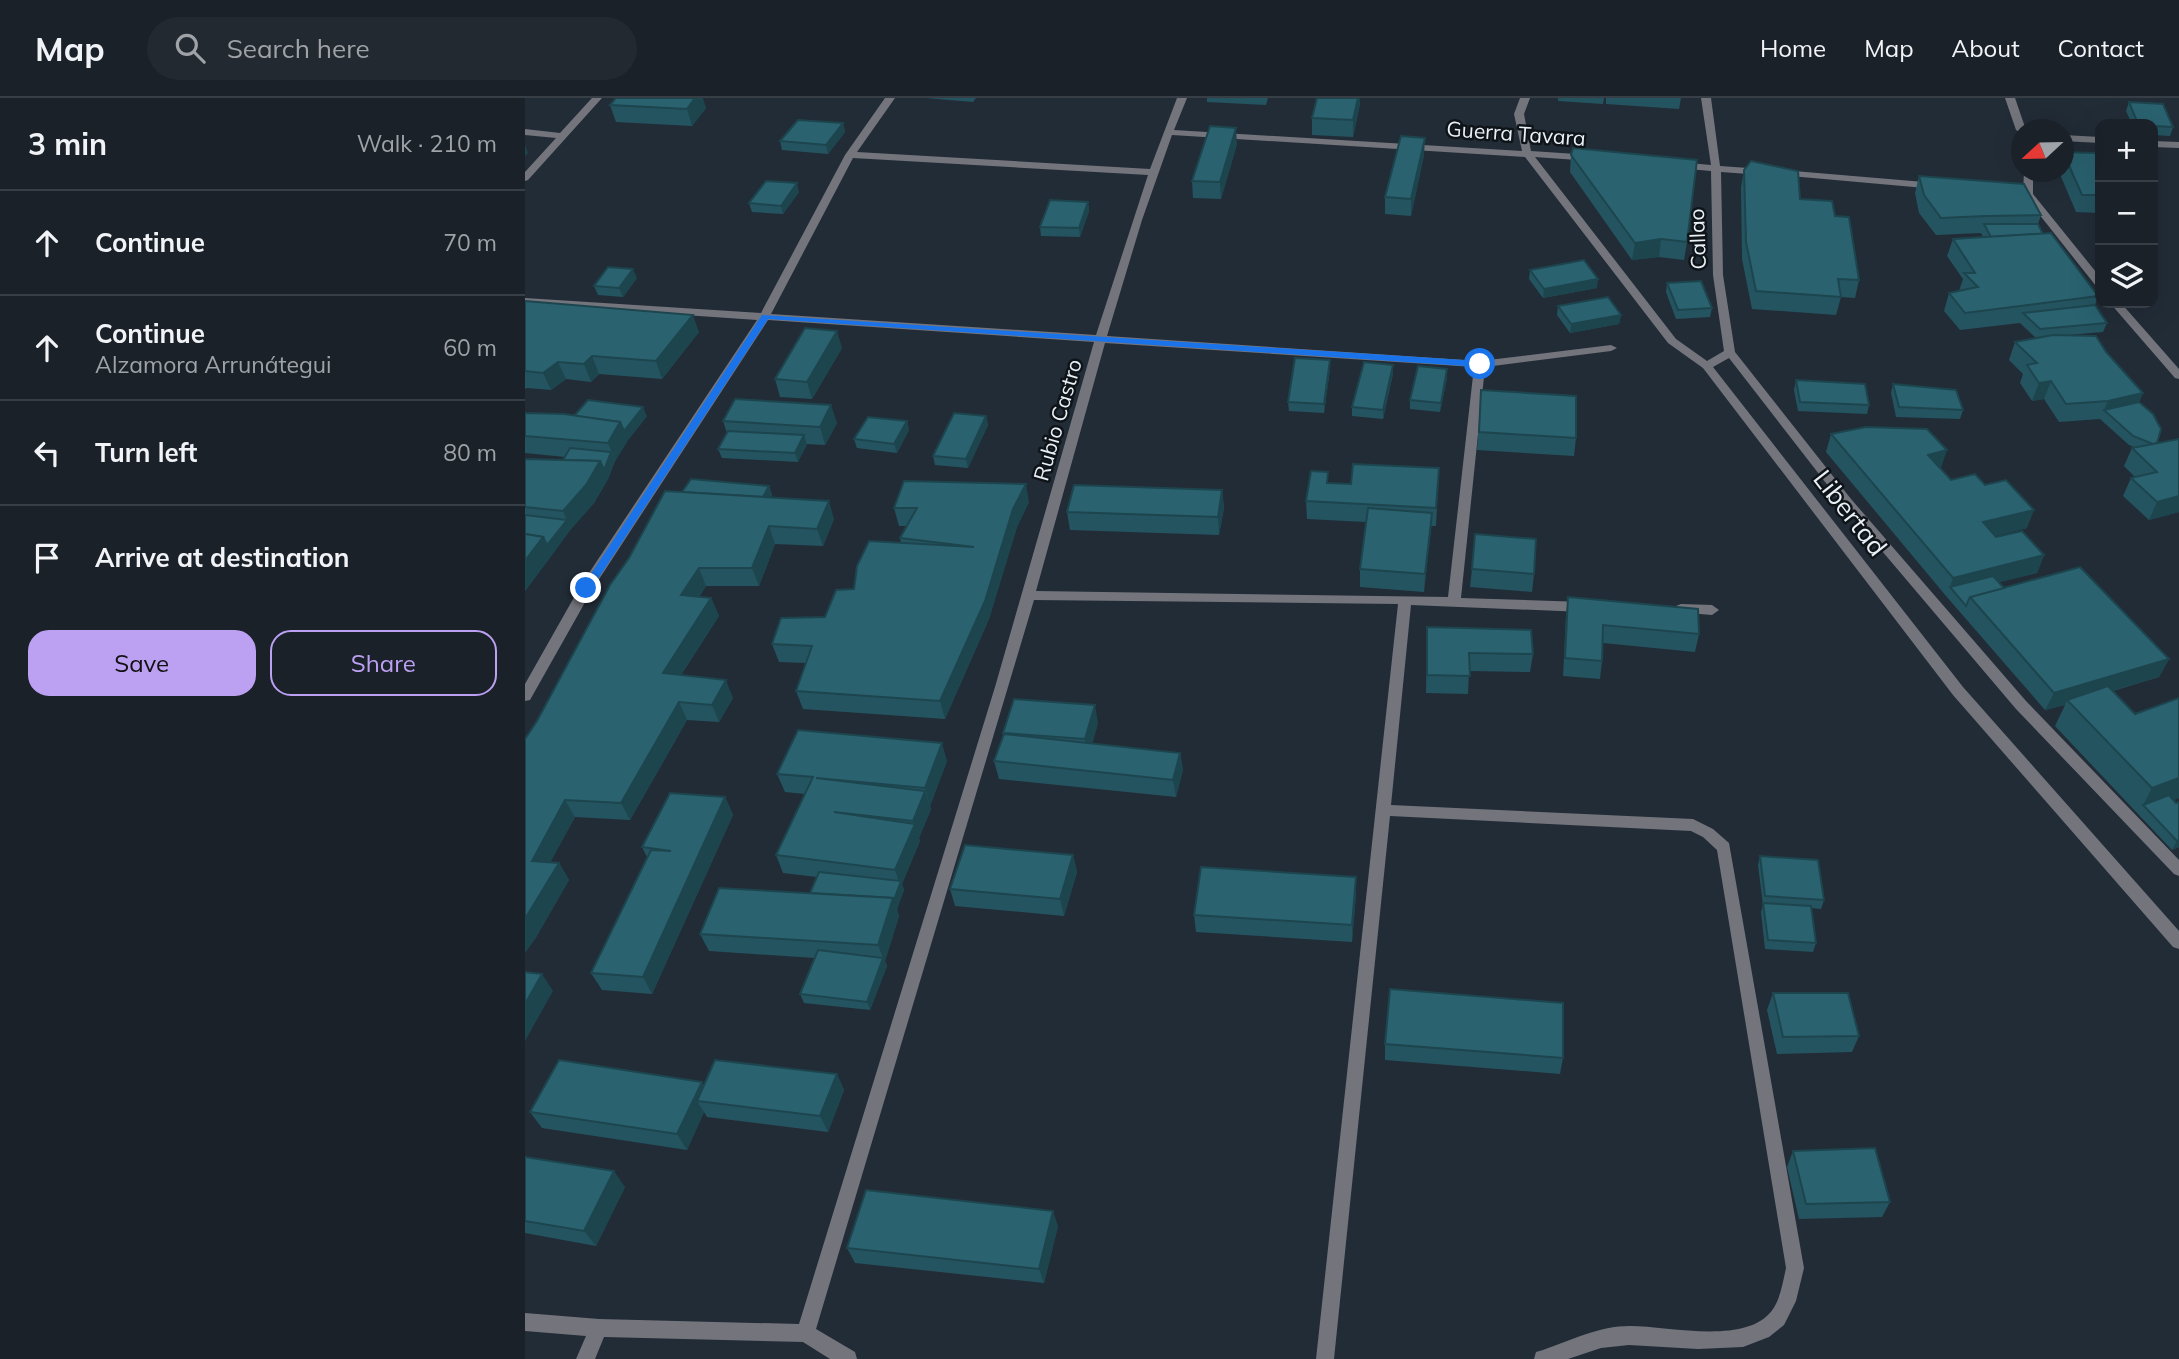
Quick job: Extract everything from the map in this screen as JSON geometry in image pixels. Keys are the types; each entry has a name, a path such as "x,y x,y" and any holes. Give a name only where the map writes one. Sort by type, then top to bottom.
{"street":[{"path":"525,178 597,98"},
{"path":"525,696 586,588 765,316 850,155 890,98"},
{"name":"Rubio Castro","path":"805,1333 1029,595 1101,340 1153,172 1182,98"},
{"name":"Libertad","path":"1525,98 1519,114 1527,153 1672,341 1707,366 1958,691 2179,942"},
{"name":"Callao","path":"1706,98 1716,168 1718,275 1730,352"},
{"path":"2010,98 2017,119"},
{"path":"525,132 563,135"},
{"name":"Guerra Tavara","path":"1168,132 1608,159"},
{"path":"2074,139 2095,141"},
{"path":"2158,144 2179,145"},
{"path":"850,155 1153,172"},
{"path":"1662,163 1947,187"},
{"path":"2028,182 2028,194 2095,278"},
{"path":"2015,193 2028,194"},
{"path":"525,301 1480,364 1611,348"},
{"path":"2119,308 2179,376"},
{"path":"1707,366 1730,352 1847,502 2021,705 2179,870"},
{"path":"1454,603 1480,364"},
{"path":"1029,595 1405,600 1603,607"},
{"path":"1325,1359 1405,600"},
{"path":"1671,609 1712,610"},
{"path":"1383,810 1693,825 1708,833 1724,847 1795,1268 1789,1293 1778,1318 1755,1336 1710,1339 1611,1336 1543,1359"},
{"path":"525,1322 599,1328 805,1333 848,1359"},
{"path":"585,1359 599,1328"}],"building":[{"path":"616,98 695,98 687,109 610,105"},
{"path":"1317,98 1358,98 1353,120 1312,118"},
{"path":"2129,102 2163,104 2173,127 2158,126 2158,119 2136,119"},
{"path":"798,120 843,123 826,145 780,141"},
{"path":"1210,126 1236,128 1220,182 1192,181"},
{"path":"1401,136 1425,138 1411,199 1385,197"},
{"path":"1573,148 1697,160 1687,242 1661,239 1635,243 1571,155"},
{"path":"2074,152 2095,153 2095,195 2082,195 2074,177"},
{"path":"1751,161 1798,171 1800,199 1832,201 1835,216 1849,217 1859,280 1838,279 1841,297 1756,291 1746,242 1744,170"},
{"path":"1919,176 2024,184 2041,215 1941,218 1924,195"},
{"path":"766,181 797,183 781,206 749,203"},
{"path":"1050,200 1088,202 1079,228 1040,227"},
{"path":"1984,224 2038,224 2043,234 1991,237"},
{"path":"2051,233 2095,292 2095,296 1965,313 1949,293 1978,287 1964,273 1975,273 1953,239"},
{"path":"1584,260 1598,279 1544,289 1530,270"},
{"path":"608,267 633,269 619,288 594,286"},
{"path":"1701,281 1712,308 1678,310 1667,283"},
{"path":"1608,297 1621,315 1571,324 1558,306"},
{"path":"525,301 693,315 656,361 592,356 584,364 558,362 543,373 525,371"},
{"path":"2095,305 2107,323 2040,329 2023,313"},
{"path":"805,328 837,331 807,382 775,379"},
{"path":"2053,335 2096,336 2106,352 2143,393 2108,401 2066,404 2051,381 2039,383 2027,365 2037,363 2015,342"},
{"path":"1295,358 1330,360 1324,404 1288,402"},
{"path":"1364,362 1393,365 1383,410 1352,407"},
{"path":"1418,366 1447,369 1441,403 1410,400"},
{"path":"1796,380 1865,384 1869,405 1800,402"},
{"path":"1893,384 1956,390 1963,410 1899,407"},
{"path":"1481,390 1576,396 1576,438 1479,432"},
{"path":"735,399 831,405 820,427 723,421"},
{"path":"588,400 643,407 624,431 620,422 574,416"},
{"path":"2139,402 2153,414 2161,429 2157,443 2133,436 2104,410"},
{"path":"525,413 564,414 620,422 608,443 525,436"},
{"path":"954,413 986,416 966,459 933,456"},
{"path":"868,417 907,421 894,444 854,439"},
{"path":"1866,427 1927,429 1947,450 1928,455 1951,480 1975,474 1985,485 2006,480 2034,510 1983,522 1996,537 2022,531 2044,555 1953,578 1831,434"},
{"path":"728,431 804,435 795,453 718,449"},
{"path":"2179,439 2179,496 2157,502 2131,478 2157,472 2132,448"},
{"path":"570,448 611,452 604,470 600,461 563,460"},
{"path":"525,459 600,461 586,485 563,511 525,507"},
{"path":"1353,464 1439,468 1436,508 1306,501 1311,471 1328,472 1327,483 1351,484"},
{"path":"691,479 769,486 763,497 682,492"},
{"path":"904,481 1026,484 1013,509 985,601 940,701 796,691 812,646 772,644 781,618 825,617 836,590 854,589 857,566 869,541 974,547 900,538 917,508 894,508"},
{"path":"1074,485 1222,490 1218,517 1067,512"},
{"path":"665,491 829,501 817,529 769,526 752,568 699,568 681,595 711,598 663,673 726,680 712,705 679,702 621,803 565,800 532,861 559,863 525,919 525,739"},
{"path":"1368,508 1432,513 1425,574 1360,569"},
{"path":"525,515 567,520 547,545 543,537 525,534"},
{"path":"525,534 543,537 525,561"},
{"path":"1475,534 1536,539 1534,574 1472,569"},
{"path":"2080,567 2169,659 2054,693 1970,597"},
{"path":"1993,576 2004,588 1970,597 1966,606 1950,587"},
{"path":"1568,597 1698,609 1699,634 1603,625 1602,661 1565,658"},
{"path":"1427,627 1531,630 1533,654 1469,653 1470,676 1427,675"},
{"path":"2108,686 2135,714 2179,698 2179,778 2152,788 2067,700"},
{"path":"1014,699 1095,705 1085,739 1003,733"},
{"path":"798,730 942,743 925,788 816,778 925,791 913,821 834,812 915,824 895,870 776,855 813,777 777,774"},
{"path":"1004,734 1180,753 1173,780 994,761"},
{"path":"670,793 725,797 643,977 591,973 651,850 671,851 642,847"},
{"path":"2169,795 2176,803 2179,802 2177,841 2143,805"},
{"path":"965,845 1073,855 1060,899 950,889"},
{"path":"1760,856 1818,860 1824,900 1765,896"},
{"path":"1201,867 1356,877 1352,925 1194,915"},
{"path":"819,872 901,881 894,900 810,893"},
{"path":"719,888 893,898 878,945 700,934"},
{"path":"1763,903 1811,906 1816,943 1768,940"},
{"path":"818,950 883,958 867,1002 800,994"},
{"path":"525,972 542,974 525,1004"},
{"path":"1390,989 1563,1003 1563,1058 1385,1044"},
{"path":"1773,993 1848,993 1859,1036 1783,1037"},
{"path":"559,1060 702,1082 677,1134 530,1112"},
{"path":"715,1060 837,1074 820,1116 697,1101"},
{"path":"1875,1148 1890,1202 1806,1204 1793,1151"},
{"path":"525,1157 614,1171 584,1231 525,1221"},
{"path":"866,1190 1053,1211 1039,1269 847,1248"}],"route":[{"path":"586,588 765,316 1480,364"}]}
